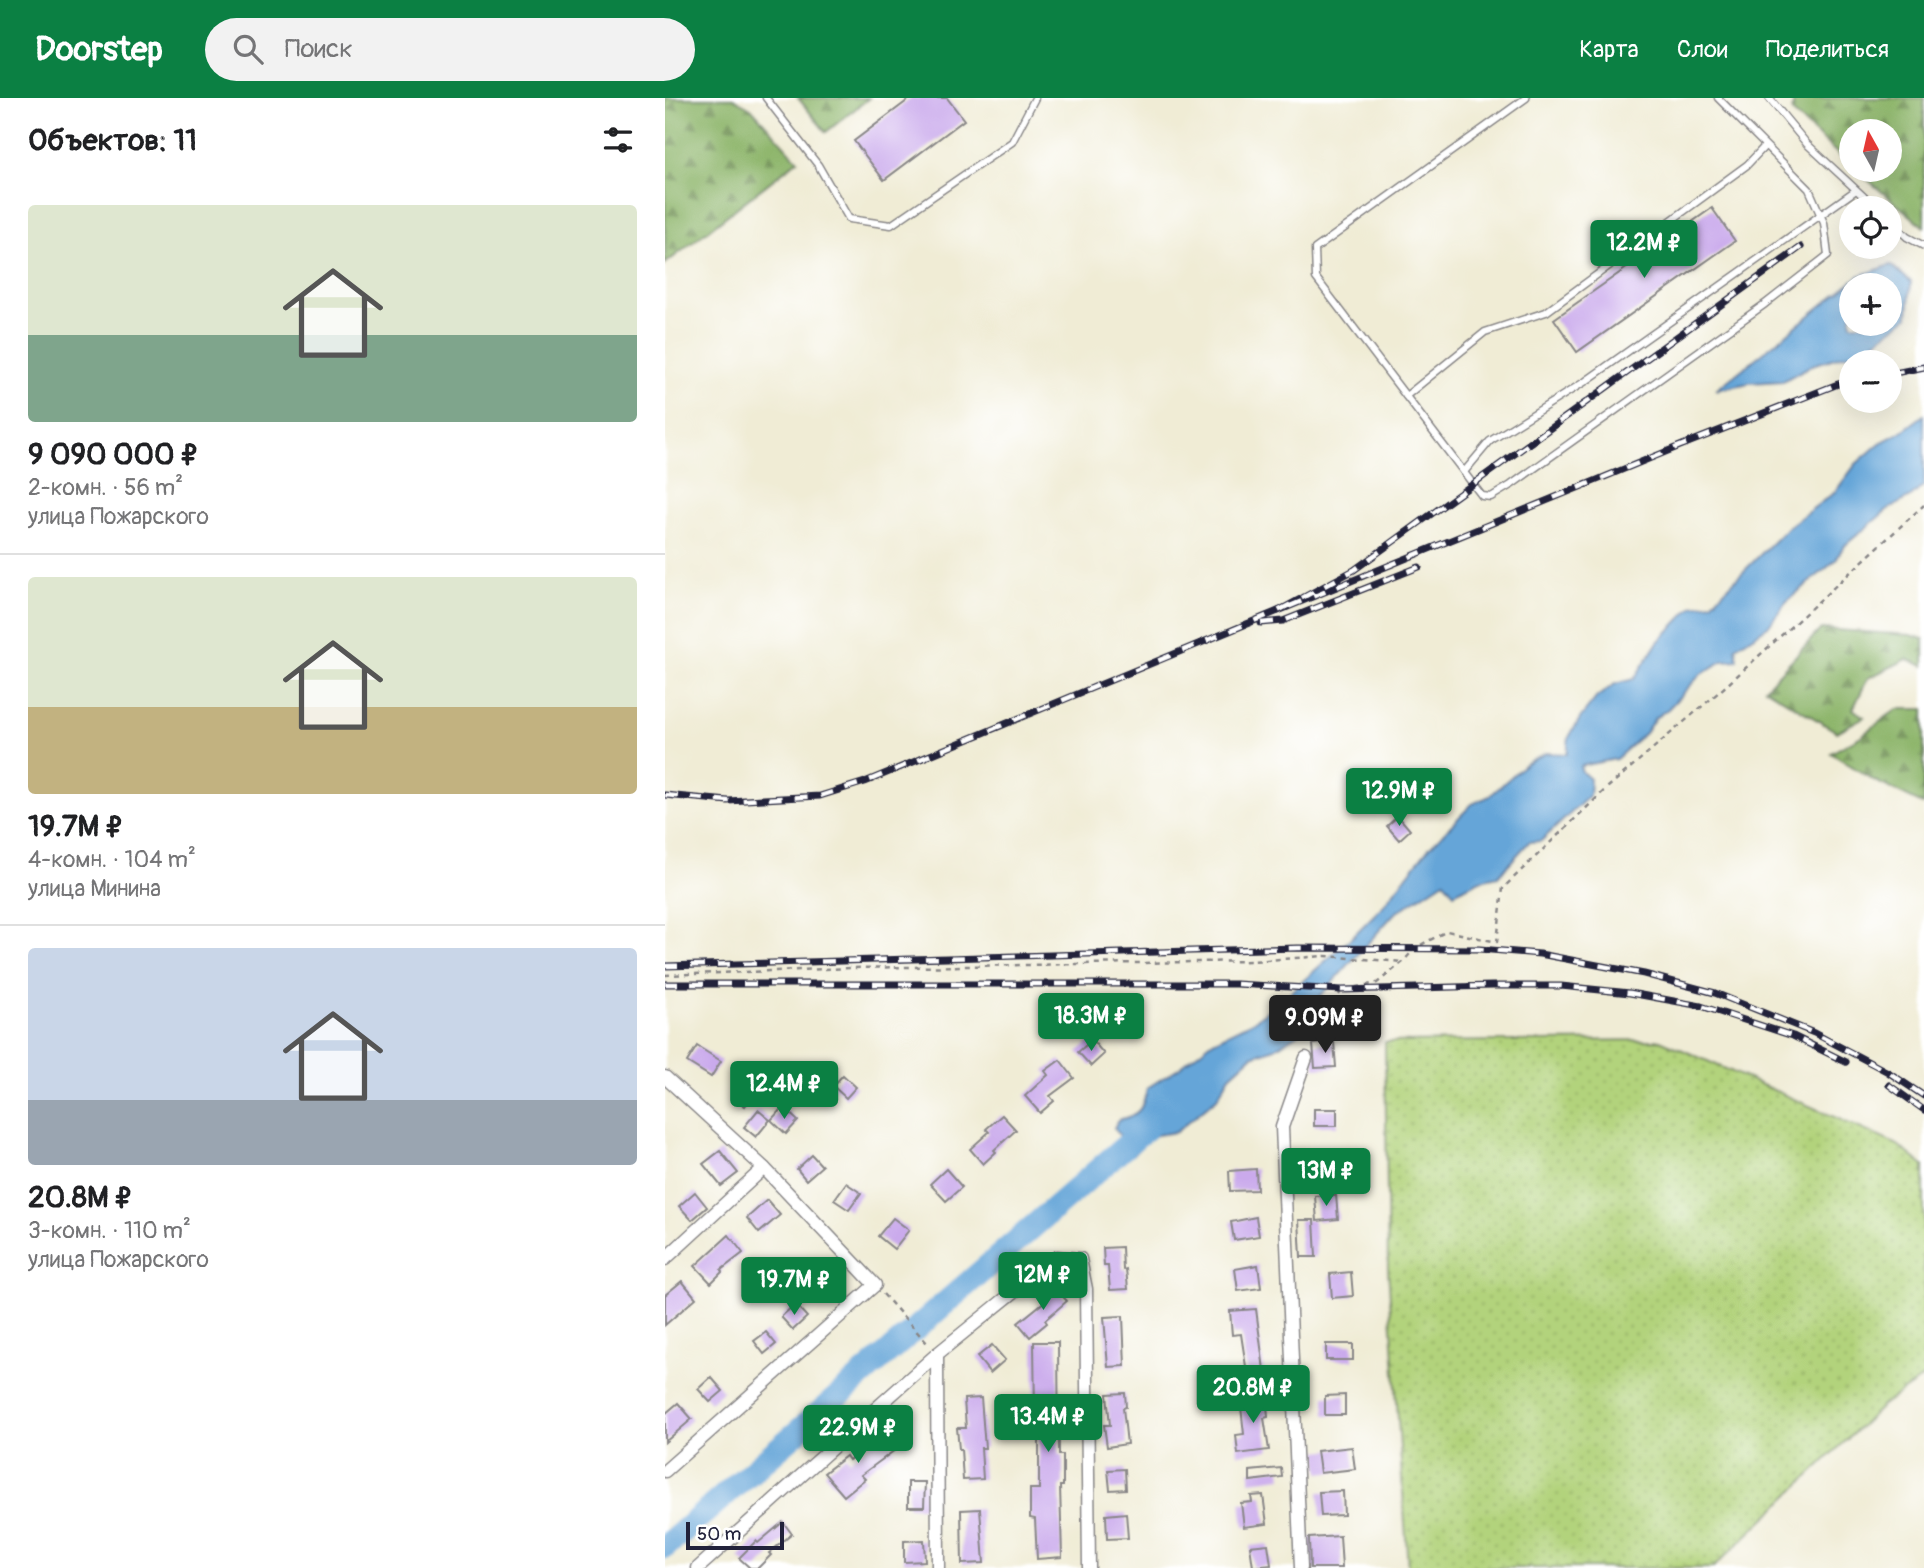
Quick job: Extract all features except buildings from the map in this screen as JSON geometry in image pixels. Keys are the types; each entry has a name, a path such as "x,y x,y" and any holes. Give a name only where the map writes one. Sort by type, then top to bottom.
{"street":[{"path":"1301,1568 1282,1127 1306,1058"},
{"path":"665,1077 764,1168 875,1285 665,1471"},
{"path":"665,1259 764,1168"},
{"path":"698,1568 937,1354 1057,1257 1080,1259 1086,1289 1089,1568"},
{"path":"937,1354 938,1568"}],"lane":[{"path":"766,98 775,106 818,165 849,219 891,225 1012,142 1035,98"},
{"path":"1526,98 1315,248 1316,278 1482,496 1491,497 1765,304 1828,255 1824,223 1809,189 1764,146 1723,99"},
{"path":"1769,98 1807,144 1863,196"},
{"path":"1406,396 1485,332 1546,312 1747,165 1764,146"},
{"path":"1464,472 1490,441 1586,381 1856,190"},
{"path":"1902,232 1924,246"}],"path":[{"path":"1313,1025 1331,1008 1342,990 1377,983 1415,948 1447,931 1497,942 1503,888 1608,787 1727,685 1924,505"},
{"path":"665,975 852,968 1252,961 1325,956 1403,961"},
{"path":"875,1285 937,1354"}],"green space":[{"path":"665,98 733,98 751,108 798,160 665,264"},
{"path":"798,98 869,98 826,132"},
{"path":"1794,98 1924,98 1924,227 1902,209 1902,196 1887,196 1870,182 1902,182 1902,119 1839,119 1839,155 1792,112"},
{"path":"1821,629 1911,635 1924,639 1924,666 1907,659 1868,678 1853,709 1864,717 1837,732 1765,688"},
{"path":"1897,709 1924,709 1924,805 1875,781 1831,753 1861,736"},
{"path":"1660,1040 1898,1145 1924,1166 1924,1377 1884,1404 1713,1568 1408,1568 1388,1269 1385,1042"}],"water":[{"path":"1891,265 1900,273 1868,273"},
{"path":"1902,274 1911,282 1908,317 1902,321"},
{"path":"1839,292 1839,336 1882,336 1865,349 1839,350 1839,357 1812,365 1783,381 1749,383 1716,390"},
{"path":"1924,415 1924,485 1912,496 1887,510 1843,547 1836,560 1786,602 1768,626 1736,647 1738,660 1723,661 1701,674 1668,709 1655,718 1645,733 1616,759 1580,766 1590,779 1589,796 1541,841 1529,842 1498,876 1480,880 1454,893 1444,881 1394,914 1314,1003 1302,1031 1275,1048 1252,1056 1230,1076 1217,1098 1176,1132 1150,1136 1134,1154 1114,1128 1118,1120 1139,1110 1147,1088 1213,1041 1252,1022 1282,1000 1381,908 1428,849 1472,804 1490,796 1526,763 1546,753 1567,754 1569,737 1597,697 1615,684 1634,679 1658,642 1693,606 1712,603 1788,527 1835,492 1856,464 1880,443"}],"waterway":[{"path":"665,1547 1152,1123"}],"railway":[{"path":"1801,247 1354,570 1278,611 1839,384"},
{"path":"1902,372 1924,367"},
{"path":"1261,623 1283,621 1419,567"},
{"path":"665,795 728,801 820,796 865,782 1278,611"},
{"path":"665,966 1298,948 1479,949 1540,954 1644,974 1715,993 1814,1033 1888,1072 1924,1096"},
{"path":"665,984 1236,984 1342,990 1561,986 1630,993 1701,1006 1793,1036 1846,1062"},
{"path":"1889,1085 1924,1110"}]}
